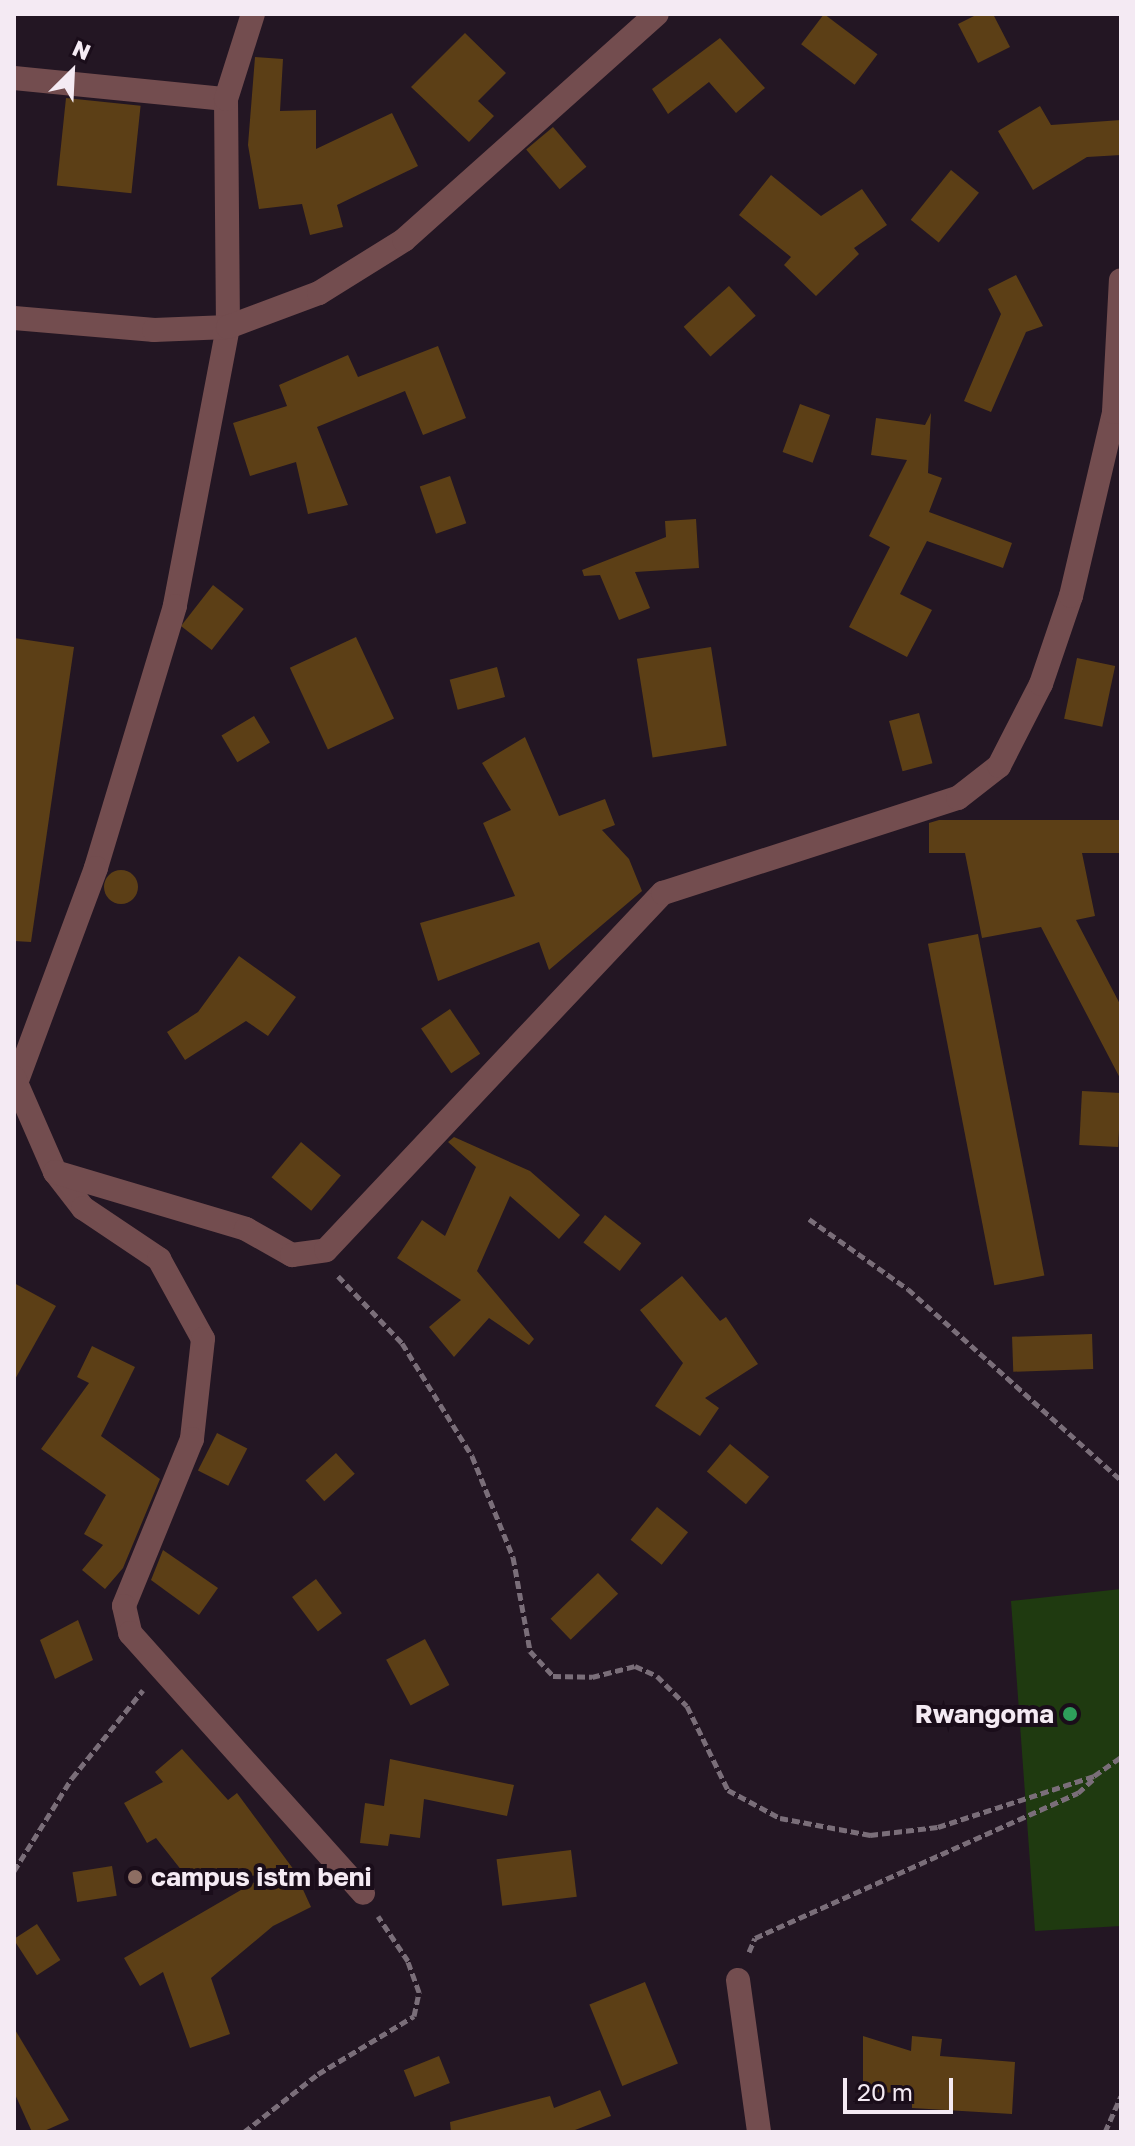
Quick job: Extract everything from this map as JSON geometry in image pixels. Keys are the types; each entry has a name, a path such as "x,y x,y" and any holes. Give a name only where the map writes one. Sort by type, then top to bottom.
{"street":[{"path":"253,14 226,99 228,327 175,606 96,868 15,1079 55,1172 83,1208 159,1259 203,1339 192,1439 124,1606 130,1633 159,1669 363,1893"},
{"path":"14,318 154,330 228,327 319,293 404,240 657,14"},
{"path":"14,78 226,99"},
{"path":"55,1172 246,1229 292,1255 312,1255 351,1226 663,893 958,798 999,766 1041,684 1071,596 1114,412 1121,280"},
{"path":"738,1980 759,2132"}],"path":[{"path":"809,1219 908,1289 1121,1480"},
{"path":"312,1255 355,1289 402,1343 472,1456 513,1557 530,1651 553,1676 592,1677 635,1666 657,1676 687,1706 728,1790 780,1818 870,1835 938,1827 1103,1771"},
{"path":"14,1871 72,1778 159,1669"},
{"path":"738,1980 755,1938 1078,1793 1121,1757"},
{"path":"247,2131 414,2016 419,1992 408,1961 363,1893"},
{"path":"1105,2132 1121,2096"}],"green space":[{"name":"Rwangoma","path":"1121,1589 1121,1926 1035,1931 1011,1601"}],"building":[{"path":"824,14 878,54 855,85 801,44"},
{"path":"978,14 993,14 1010,47 978,63 958,24"},
{"path":"465,33 506,73 478,101 494,116 469,142 411,87"},
{"path":"720,38 765,88 736,113 709,82 668,114 652,89"},
{"path":"255,57 283,59 280,111 316,110 316,149 392,113 418,166 337,205 343,227 310,235 302,204 259,209 248,145"},
{"path":"66,98 141,106 131,193 57,186"},
{"path":"1040,106 1051,125 1121,120 1121,155 1087,157 1033,190 998,131"},
{"path":"553,127 586,167 560,189 526,149"},
{"path":"951,170 979,193 939,242 911,220"},
{"path":"771,175 821,216 862,189 887,225 854,248 859,254 816,296 784,265 791,257 739,215"},
{"path":"1016,275 1043,326 1026,332 991,412 964,401 1001,314 988,289"},
{"path":"729,286 756,316 710,357 684,327"},
{"path":"438,346 466,418 423,435 405,391 317,427 348,505 308,514 296,462 250,476 233,423 287,406 279,385 348,355 358,377"},
{"path":"800,404 830,415 813,463 783,452"},
{"path":"931,413 928,473 942,478 929,512 1012,543 1003,568 927,541 900,594 932,610 907,657 849,627 890,547 869,536 907,460 871,455 876,418 925,425"},
{"path":"450,476 466,523 436,534 420,486"},
{"path":"696,519 699,568 635,572 650,608 619,620 600,575 584,576 582,570 666,537 665,521"},
{"path":"213,585 244,609 212,650 181,626"},
{"path":"356,637 394,719 328,749 290,668"},
{"path":"14,638 74,647 31,942 14,941"},
{"path":"711,647 727,746 653,758 637,659"},
{"path":"1077,658 1115,666 1102,727 1064,719"},
{"path":"497,667 505,697 458,710 450,680"},
{"path":"919,713 932,763 903,771 889,721"},
{"path":"254,716 270,743 237,762 221,736"},
{"path":"525,737 559,816 605,799 615,825 602,830 629,859 642,891 549,970 539,942 438,981 420,923 515,896 483,823 511,810 482,763"},
{"path":"939,820 1121,820 1121,853 1082,853 1095,916 1076,920 1121,1006 1121,1080 1041,927 982,938 965,853 929,853 929,823"},
{"path":"121,870 133,875 138,887 133,899 121,904 109,899 104,887 109,875"},
{"path":"978,934 1044,1276 994,1285 928,944"},
{"path":"239,956 296,997 268,1036 246,1021 185,1060 167,1032 198,1012"},
{"path":"450,1009 480,1054 451,1073 421,1029"},
{"path":"1082,1091 1121,1093 1118,1147 1079,1145"},
{"path":"454,1137 530,1171 580,1215 559,1239 510,1196 477,1271 534,1339 529,1345 489,1318 454,1357 429,1327 461,1300 397,1258 422,1220 445,1236 476,1167 448,1142"},
{"path":"301,1142 341,1175 311,1211 271,1177"},
{"path":"605,1215 641,1243 620,1271 583,1243"},
{"path":"682,1276 720,1321 726,1317 758,1364 705,1398 719,1408 700,1436 655,1406 683,1363 640,1310"},
{"path":"14,1283 56,1306 14,1381"},
{"path":"1092,1334 1093,1369 1013,1372 1012,1337"},
{"path":"92,1346 135,1367 101,1436 160,1479 123,1568 105,1589 82,1570 103,1545 84,1534 106,1495 41,1449 89,1383 77,1377"},
{"path":"217,1433 247,1448 228,1486 198,1470"},
{"path":"730,1444 769,1477 746,1504 707,1472"},
{"path":"336,1453 355,1474 324,1501 306,1480"},
{"path":"657,1507 688,1532 662,1565 631,1540"},
{"path":"163,1550 218,1588 199,1615 151,1580"},
{"path":"598,1573 618,1594 571,1640 551,1619"},
{"path":"316,1579 342,1613 318,1631 292,1597"},
{"path":"78,1620 93,1660 55,1679 40,1640"},
{"path":"425,1639 449,1685 411,1706 386,1660"},
{"path":"182,1749 228,1800 237,1793 294,1870 311,1907 273,1926 211,1978 230,2034 190,2048 163,1972 140,1986 124,1958 270,1873 193,1885 156,1838 147,1843 124,1803 163,1782 155,1772"},
{"path":"390,1759 514,1785 507,1816 424,1799 420,1838 390,1834 388,1846 360,1843 365,1803 384,1806"},
{"path":"571,1850 577,1897 502,1906 497,1859"},
{"path":"112,1866 117,1896 77,1902 72,1872"},
{"path":"37,1924 60,1960 37,1975 14,1939"},
{"path":"645,1982 678,2064 622,2086 589,2004"},
{"path":"14,2028 69,2120 42,2132 32,2132 14,2092"},
{"path":"863,2036 911,2051 912,2036 942,2039 940,2056 1015,2062 1012,2114 912,2108 912,2093 863,2092"},
{"path":"439,2056 450,2083 415,2097 404,2070"},
{"path":"600,2090 611,2116 570,2132 451,2132 450,2122 550,2096 554,2108"}],"place":[{"name":"Rwangoma","path":"1070,1714"},
{"name":"campus istm beni","path":"135,1877"}]}
